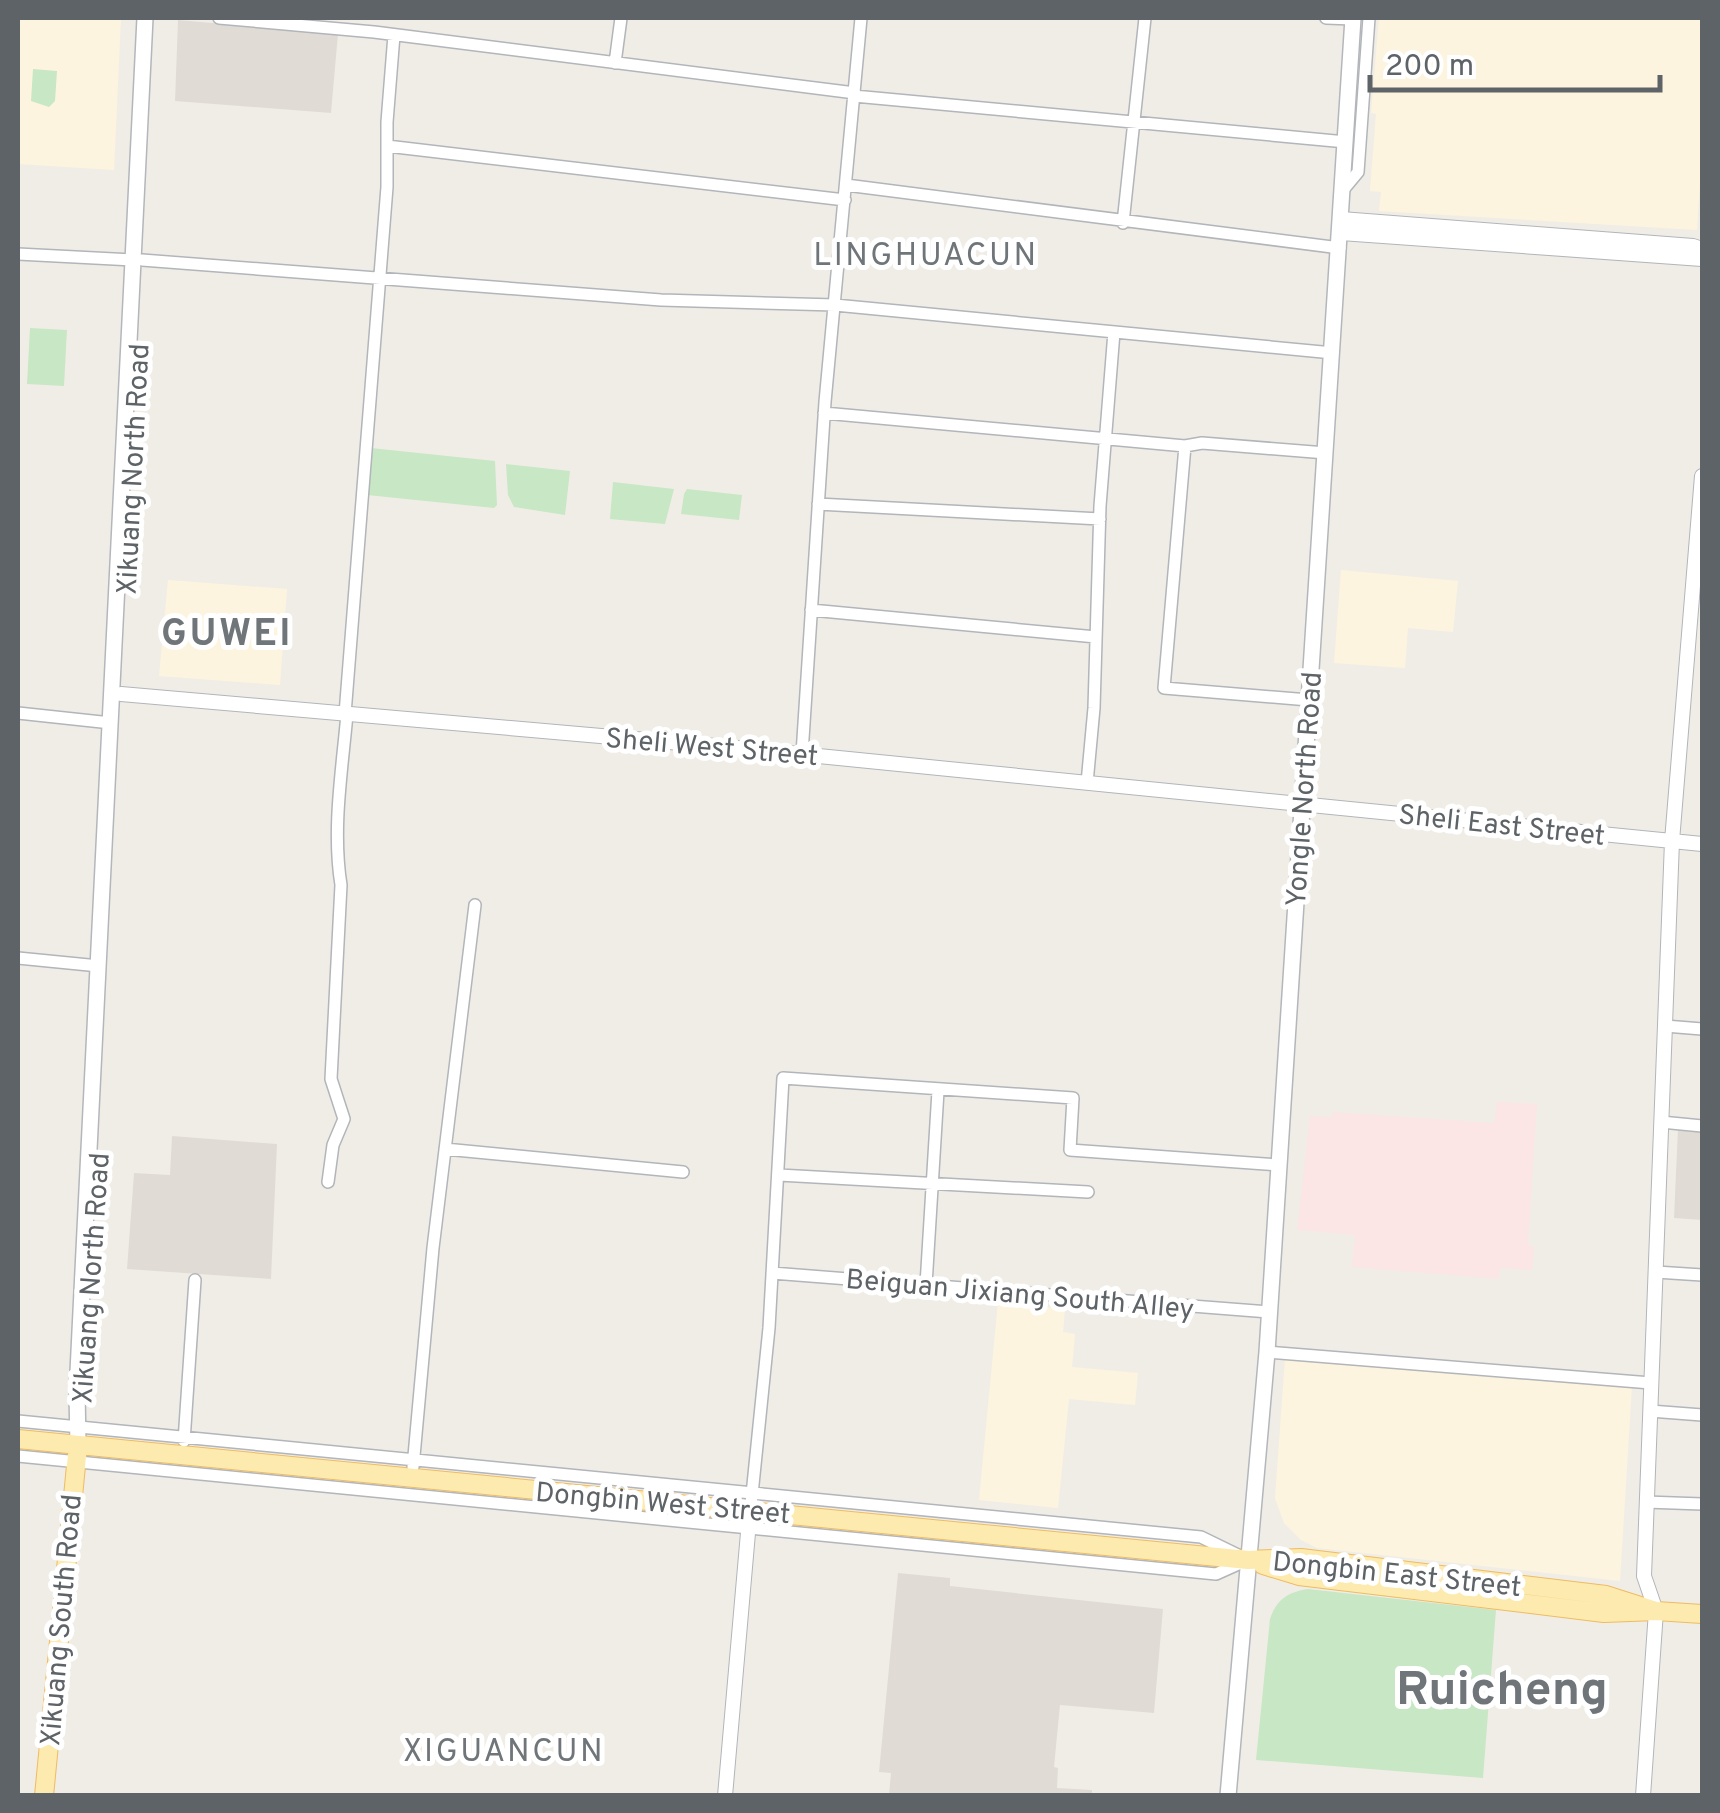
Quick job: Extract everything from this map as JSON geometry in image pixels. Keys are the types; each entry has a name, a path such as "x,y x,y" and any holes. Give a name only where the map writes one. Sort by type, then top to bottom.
{"main road":[{"name":"Xikuang North Road","path":"77,1445 86,1392 121,694 145,18"},
{"name":"Xikuang North Road","path":"77,1445 111,722 154,18"},
{"name":"Yongle North Road","path":"1228,1796 1267,1352 1346,142 1358,18"},
{"name":"Dongbin West Street","path":"18,1440 184,1447 413,1469 750,1511 1248,1560"},
{"name":"Xikuang South Road","path":"44,1796 77,1445"},
{"name":"Dongbin East Street","path":"1248,1560 1299,1576 1604,1613 1702,1614"}],"street":[{"path":"219,18 394,35 854,95 1346,142"},
{"path":"616,63 621,18"},
{"path":"802,754 824,413 862,18"},
{"path":"1122,223 1145,18"},
{"path":"1326,18 1358,18 1358,172 1343,190"},
{"path":"328,1182 333,1145 344,1118 331,1079 341,886 337,840 380,278 394,35"},
{"path":"387,146 845,200"},
{"path":"846,186 1122,223 1702,249"},
{"path":"1341,233 1702,258"},
{"path":"18,254 661,300 835,305 1333,353"},
{"path":"1087,783 1114,332"},
{"path":"824,413 1185,446 1202,443 1326,453"},
{"path":"1185,446 1164,688 1309,700"},
{"path":"1643,1796 1656,1611 1644,1576 1672,841 1702,476"},
{"path":"818,504 1100,519"},
{"path":"811,610 1096,637"},
{"name":"Sheli West Street","path":"121,694 802,754 1302,804"},
{"path":"18,713 111,722"},
{"name":"Sheli East Street","path":"1302,804 1702,844"},
{"path":"413,1469 445,1148 475,905"},
{"path":"18,958 99,966"},
{"path":"1665,1026 1702,1029"},
{"path":"725,1796 772,1273 784,1078 1073,1098 1070,1150 1278,1165"},
{"path":"926,1285 938,1090"},
{"path":"1662,1122 1702,1126"},
{"path":"445,1148 683,1172"},
{"path":"778,1175 1088,1192"},
{"path":"1656,1272 1702,1276"},
{"name":"Beiguan Jixiang South Alley","path":"772,1273 1268,1312"},
{"path":"184,1447 195,1280"},
{"path":"1267,1352 1651,1383"},
{"path":"1650,1411 1702,1414"},
{"path":"18,1421 77,1445"},
{"path":"18,1456 77,1445 750,1511"},
{"path":"1646,1502 1702,1504"}],"shaded area":[{"path":"18,18 121,18 114,170 18,164"},
{"path":"1379,18 1702,18 1702,150 1697,230 1379,211 1381,192 1370,191 1376,114 1371,113"},
{"path":"178,20 338,34 331,113 175,101"},
{"path":"1341,570 1458,581 1453,632 1408,628 1405,668 1334,663"},
{"path":"168,580 287,589 280,685 159,676"},
{"path":"1497,1102 1537,1104 1528,1245 1534,1247 1532,1270 1500,1268 1499,1279 1352,1267 1355,1235 1297,1230 1310,1116 1332,1117 1333,1112 1494,1123"},
{"path":"1678,1128 1702,1130 1702,1220 1674,1218"},
{"path":"172,1136 277,1144 271,1279 127,1269 134,1173 170,1175"},
{"path":"998,1302 1065,1309 1063,1332 1075,1334 1072,1367 1138,1373 1135,1405 1069,1399 1058,1508 979,1500"},
{"path":"1285,1359 1632,1385 1620,1581 1317,1548 1301,1540 1284,1523 1275,1498"},
{"path":"898,1573 950,1578 950,1586 1163,1609 1154,1713 1060,1705 1054,1767 1058,1768 1057,1788 1092,1790 1092,1795 889,1795 891,1773 879,1772"}],"green space":[{"path":"33,69 57,71 55,101 49,107 31,101"},
{"path":"30,328 67,330 64,386 27,384"},
{"path":"371,448 495,461 497,505 494,508 367,495"},
{"path":"506,464 570,471 565,515 514,507 508,495"},
{"path":"613,482 674,489 665,524 610,519"},
{"path":"687,489 742,495 739,520 681,514"},
{"path":"1308,1589 1496,1610 1483,1778 1256,1760 1270,1619 1284,1598"}],"district":[{"name":"LINGHUACUN","path":"926,254"},
{"name":"GUWEI","path":"227,632"},
{"name":"Ruicheng","path":"1502,1687"},
{"name":"XIGUANCUN","path":"504,1750"}]}
